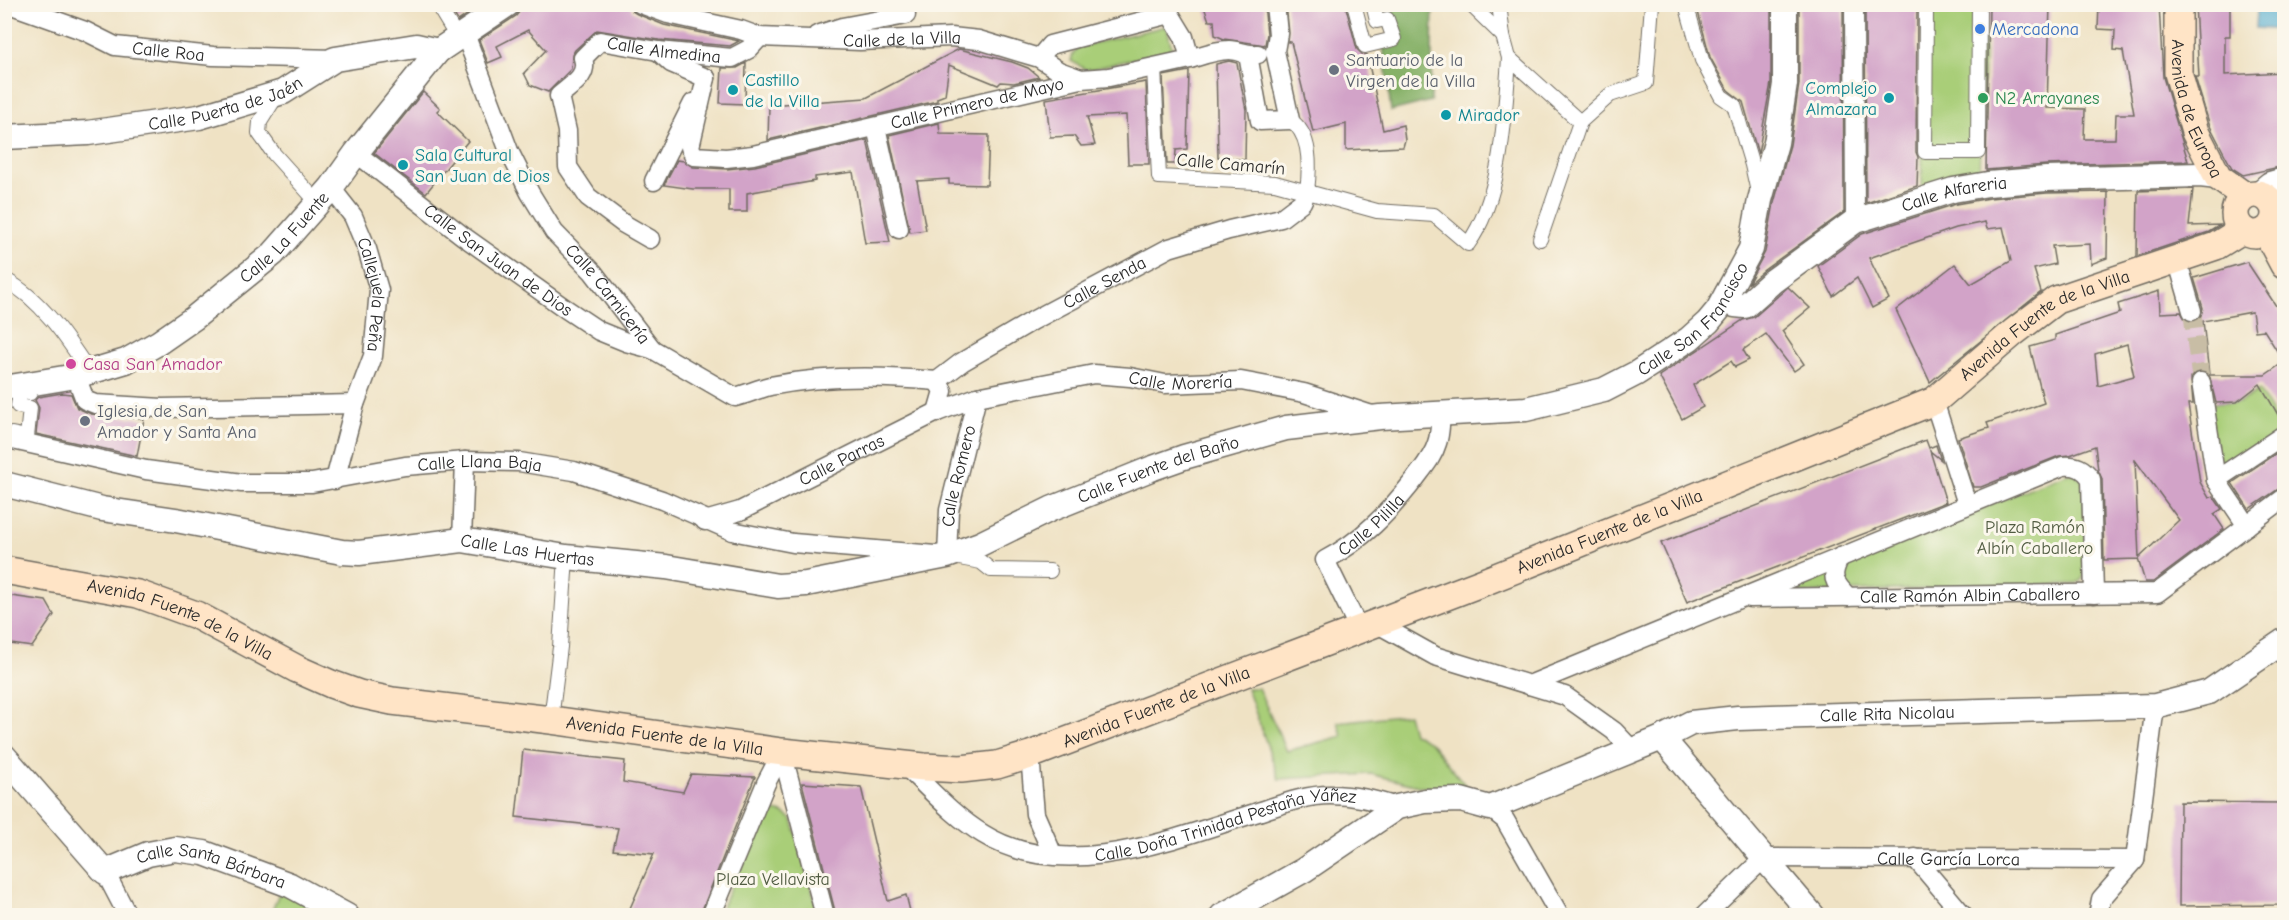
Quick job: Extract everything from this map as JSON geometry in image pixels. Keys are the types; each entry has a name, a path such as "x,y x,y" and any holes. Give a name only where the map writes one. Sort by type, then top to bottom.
{"main road":[{"name":"Avenida de Europa","path":"2178,4 2178,73 2195,132 2218,177 2262,213 2284,265"},
{"name":"Avenida Fuente de la Villa","path":"4,570 138,594 196,615 297,669 359,694 392,701 782,752 904,765 961,769 997,765 1482,583 1934,401 2014,332 2056,300 2216,246 2262,213"}],"street":[{"name":"Calle Roa","path":"9,4 85,31 115,46 213,56 335,59"},
{"path":"443,4 440,9 453,41"},
{"name":"Calle de la Villa","path":"642,4 668,14 741,30 760,37 860,41 964,38 1039,58 1059,71 1081,79 1154,67 1218,51 1232,50 1248,55 1275,51"},
{"path":"803,39 842,27 906,15 905,4"},
{"path":"1275,4 1278,34 1275,51 1290,120"},
{"path":"1354,4 1365,46 1394,39 1387,19 1377,21 1373,4"},
{"path":"1470,4 1503,36"},
{"path":"1498,4 1509,58 1580,122"},
{"path":"1540,239 1580,122 1610,95 1646,83 1652,4"},
{"path":"1686,4 1702,60 1721,96 1734,105 1760,200"},
{"name":"Calle San Francisco","path":"1380,417 1526,409 1604,390 1637,373 1689,339 1718,310 1751,249 1760,200 1776,143 1785,84 1785,4"},
{"path":"1854,4 1855,221"},
{"path":"1926,4 1925,152 1955,153 1978,152 1979,4"},
{"name":"Calle La Fuente","path":"4,389 83,374 126,361 158,343 194,318 273,254 453,41 507,5"},
{"path":"1039,58 1050,45 1170,14 1184,37 1190,59"},
{"name":"Calle Almedina","path":"650,239 624,224 588,197 568,167 567,131 559,96 583,74 586,66 583,58 600,41 657,51 732,58 749,50 760,37"},
{"name":"Calle Puerta de Jaén","path":"4,137 88,133 198,117 278,93 335,59 453,41"},
{"name":"Calle Carnicería","path":"453,41 530,193 554,232 592,272 652,350 735,398 769,386 811,380 906,378 937,381"},
{"path":"654,181 706,78 671,63 657,51"},
{"path":"1248,55 1260,121 1290,120 1300,126 1307,149 1309,173 1307,191"},
{"name":"Calle Camarín","path":"1154,67 1159,177 1275,183 1377,211 1434,215 1468,244 1487,210 1499,157 1509,58"},
{"name":"Calle Primero de Mayo","path":"706,78 690,147 694,156 726,158 753,155 1081,79"},
{"path":"278,93 260,122 259,133 274,154 324,195"},
{"name":"Calle Primero de Mayo","path":"876,127 899,229"},
{"name":"Calle San Juan de Dios","path":"356,153 464,236 599,331 652,350"},
{"name":"Calle Alfareria","path":"1727,294 1735,305 1745,306 1773,281 1855,221 1953,190 1988,184 2046,179 2200,175 2218,177"},
{"path":"2262,213 2270,184 2284,180"},
{"name":"Calle Senda","path":"937,381 962,362 1034,320 1169,248 1229,230 1281,218 1302,202 1307,191"},
{"name":"Callejuela Peña","path":"324,195 353,216 368,249 379,290 373,356 355,404 335,480"},
{"path":"2177,259 2192,311"},
{"path":"4,279 14,284 48,316 69,341 83,374 85,400 95,404 162,408 355,404"},
{"name":"Calle Morería","path":"977,397 1094,374 1130,377 1165,384 1241,381 1304,393 1380,417"},
{"path":"937,381 943,391 937,412"},
{"path":"2201,382 2216,480 2247,526 2284,498"},
{"path":"4,389 37,386 35,394 20,392 18,405 30,408 27,437 4,432"},
{"name":"Calle Parras","path":"705,521 740,511 937,412 977,397"},
{"name":"Calle Romero","path":"947,556 949,510 977,397"},
{"path":"1934,401 1968,504"},
{"name":"Calle Pililla","path":"1367,626 1325,560 1343,551 1361,537 1404,493 1431,457 1438,442 1441,415"},
{"name":"Calle Fuente del Baño","path":"947,556 980,544 1051,510 1184,457 1286,428 1380,417"},
{"path":"2216,480 2282,436"},
{"name":"Calle Llana Baja","path":"4,438 146,470 242,483 277,484 335,480 405,466 465,461 519,462 574,471 662,500 732,531 793,543 947,556"},
{"path":"462,540 465,461"},
{"name":"Calle Ramón Albin Caballero","path":"1528,686 2063,466 2079,467 2091,479 2094,594"},
{"name":"Calle Las Huertas","path":"4,484 102,510 176,520 342,552 359,553 462,540 566,557 666,567 778,586 806,584 947,556 981,562 990,570 1050,571"},
{"name":"Calle Ramón Albin Caballero","path":"1739,598 2157,593 2247,526"},
{"path":"551,720 560,647 566,557"},
{"name":"Calle Ramón Albin Caballero","path":"1840,557 1834,570 1834,579 1848,597"},
{"path":"1367,626 1435,656 1565,696 1614,731 1632,750"},
{"name":"Calle Rita Nicolau","path":"1490,808 1662,738 1691,723 1738,718 2156,706 2209,692 2284,641"},
{"path":"2098,915 2102,899 2135,860 2156,706"},
{"path":"1662,738 1813,915"},
{"path":"711,915 766,783 782,752"},
{"path":"782,752 825,915"},
{"path":"1030,754 1035,814 1053,855"},
{"path":"4,756 105,872 128,915"},
{"name":"Calle Doña Trinidad Pestaña Yáñez","path":"904,765 957,815 984,835 1014,847 1072,858 1115,853 1179,837 1293,800 1328,795 1364,797 1397,807"},
{"path":"1221,915 1304,870 1397,807 1425,801 1461,800 1490,808 1505,820 1560,915"},
{"name":"Calle Santa Bárbara","path":"105,872 138,857 175,849 204,854 290,885 347,915"},
{"path":"1704,915 1764,858"},
{"name":"Calle García Lorca","path":"1764,858 2135,860"},
{"path":"1915,858 1964,915"}],"green space":[{"path":"1378,5 1433,5 1431,101 1391,111 1383,46 1401,42 1390,12 1380,15"},
{"path":"1924,5 1986,5 1980,174 1922,188"},
{"path":"1167,26 1172,50 1087,70 1071,61 1078,47"},
{"path":"2259,390 2284,434 2212,487 2198,404 2240,402"},
{"name":"Plaza Ramón Albín Caballero","path":"2067,473 2075,474 2084,482 2086,571 2081,581 2075,584 1771,594"},
{"path":"1247,688 1258,688 1287,751 1342,736 1338,722 1408,714 1413,733 1430,742 1469,790 1422,787 1371,774 1279,779"},
{"name":"Plaza Vellavista","path":"774,811 783,813 792,819 819,915 718,916 759,821 765,814"},
{"path":"281,888 322,915 270,916"}],"water":[{"path":"2257,10 2282,12 2281,30 2256,28"}],"building":[{"path":"452,4 482,4 458,21 451,9"},
{"path":"522,4 630,4 632,11 664,25 739,41 730,46 659,40 597,30 575,50 572,55 571,69 548,92 530,85 524,73 546,50 528,30 497,46 502,57 488,63 479,40 516,16"},
{"path":"1203,4 1264,4 1267,34 1265,45 1224,39 1215,35 1214,21 1209,21"},
{"name":"Santuario de la Virgen de la Villa","path":"1286,4 1345,4 1357,49 1367,55 1383,130 1403,125 1405,140 1403,147 1346,150 1346,124 1313,132 1291,42 1288,42"},
{"path":"1696,4 1771,4 1771,83 1758,154 1743,102 1728,90 1710,57"},
{"path":"1799,4 1843,4 1844,212 1748,284 1765,252 1774,203 1790,145 1799,84"},
{"name":"Complejo Almazara","path":"1865,4 1917,4 1916,152 1918,157 1917,186 1866,203"},
{"path":"1989,4 2050,4 2047,108 2085,109 2084,139 2115,139 2116,114 2134,114 2123,51 2114,50 2115,30 2098,29 2099,4 2159,4 2163,77 2188,161 2046,165 1986,170"},
{"path":"2195,4 2230,4 2230,36 2225,36 2225,75 2284,72 2284,166 2243,175 2232,168 2210,126 2195,77 2199,77"},
{"path":"959,49 1012,62 1028,68 1039,77 1014,83 1001,82 998,85 949,65 945,95 937,98 937,101 768,140 769,105 866,98"},
{"path":"1229,61 1237,63 1246,110 1245,160 1218,157 1216,64"},
{"path":"746,63 745,104 720,103 722,68 737,68"},
{"path":"1189,71 1187,149 1176,150 1175,164 1167,164 1163,76"},
{"path":"1146,82 1149,164 1128,164 1126,115 1087,117 1095,145 1081,146 1074,136 1050,137 1046,99"},
{"path":"423,92 440,108 437,111 468,141 426,193 374,153"},
{"path":"939,123 940,134 989,135 987,185 949,184 949,179 917,181 926,230 910,232 889,135"},
{"path":"867,140 890,242 865,243 853,172 815,177 815,181 747,193 747,212 729,212 729,189 693,189 664,185 677,160 684,161 693,167 727,169 755,166"},
{"path":"2193,189 2189,226 2220,225 2209,232 2137,256 2138,191"},
{"path":"2108,192 2107,258 2091,264 2090,244 2052,246 2055,264 2034,269 2041,292 1930,382 1896,310 1955,264 1971,284 2011,261 2003,227 1987,229 1985,222 1956,228 1869,258 1889,299 1872,308 1857,278 1833,296 1818,266 1862,234 1956,204 1990,198 2047,193"},
{"path":"2247,262 2284,318 2284,362 2264,330 2255,331 2252,312 2203,321 2209,374 2199,371 2191,377 2193,404 2188,404 2200,482 2209,498 2213,496 2222,509 2214,514 2224,529 2153,582 2145,582 2138,559 2104,560 2102,479 2098,470 2095,446 2070,455 2059,456 1981,487 1973,487 1958,438 1989,428 1987,423 2044,403 2030,347 2055,340 2055,335 2120,313 2118,304 2159,291 2160,313 2181,312 2185,319 2196,322 2203,308 2194,278","holes":["2127,344 2134,376 2098,386 2095,354","2135,460 2179,520 2139,558"]},
{"path":"1788,287 1810,308 1782,331 1804,364 1794,371 1766,334 1743,350 1749,360 1735,367 1731,361 1693,385 1703,407 1682,419 1659,376 1743,320 1754,317"},
{"path":"2284,362 2284,425 2260,384 2237,402 2216,403 2209,375 2265,375"},
{"name":"Iglesia de San Amador y Santa Ana","path":"62,393 71,394 77,408 91,414 144,419 137,456 36,434 39,408 35,400 38,397"},
{"path":"1926,440 1929,448 1936,445 1941,460 1930,451 1946,502 1687,602 1661,543"},
{"path":"2284,448 2284,485 2249,509 2232,483"},
{"path":"4,595 46,601 54,615 32,647 4,643"},
{"path":"523,750 625,761 623,782 683,792 691,774 755,777 700,915 627,915 654,854 613,850 618,828 516,817"},
{"path":"802,783 861,787 888,901 906,895 911,915 836,915"},
{"path":"2180,802 2284,803 2284,905 2179,906"}],"tunnel":[{"path":"2192,311 2201,382"}],"place":[{"name":"Mercadona","path":"1980,29"},
{"name":"Santuario de la Virgen de la Villa","path":"1334,70"},
{"name":"Castillo de la Villa","path":"733,90"},
{"name":"Complejo Almazara","path":"1889,98"},
{"name":"N2 Arrayanes","path":"1983,98"},
{"name":"Mirador","path":"1446,115"},
{"name":"Sala Cultural San Juan de Dios","path":"403,165"},
{"name":"Casa San Amador","path":"71,364"},
{"name":"Iglesia de San Amador y Santa Ana","path":"85,421"}]}
